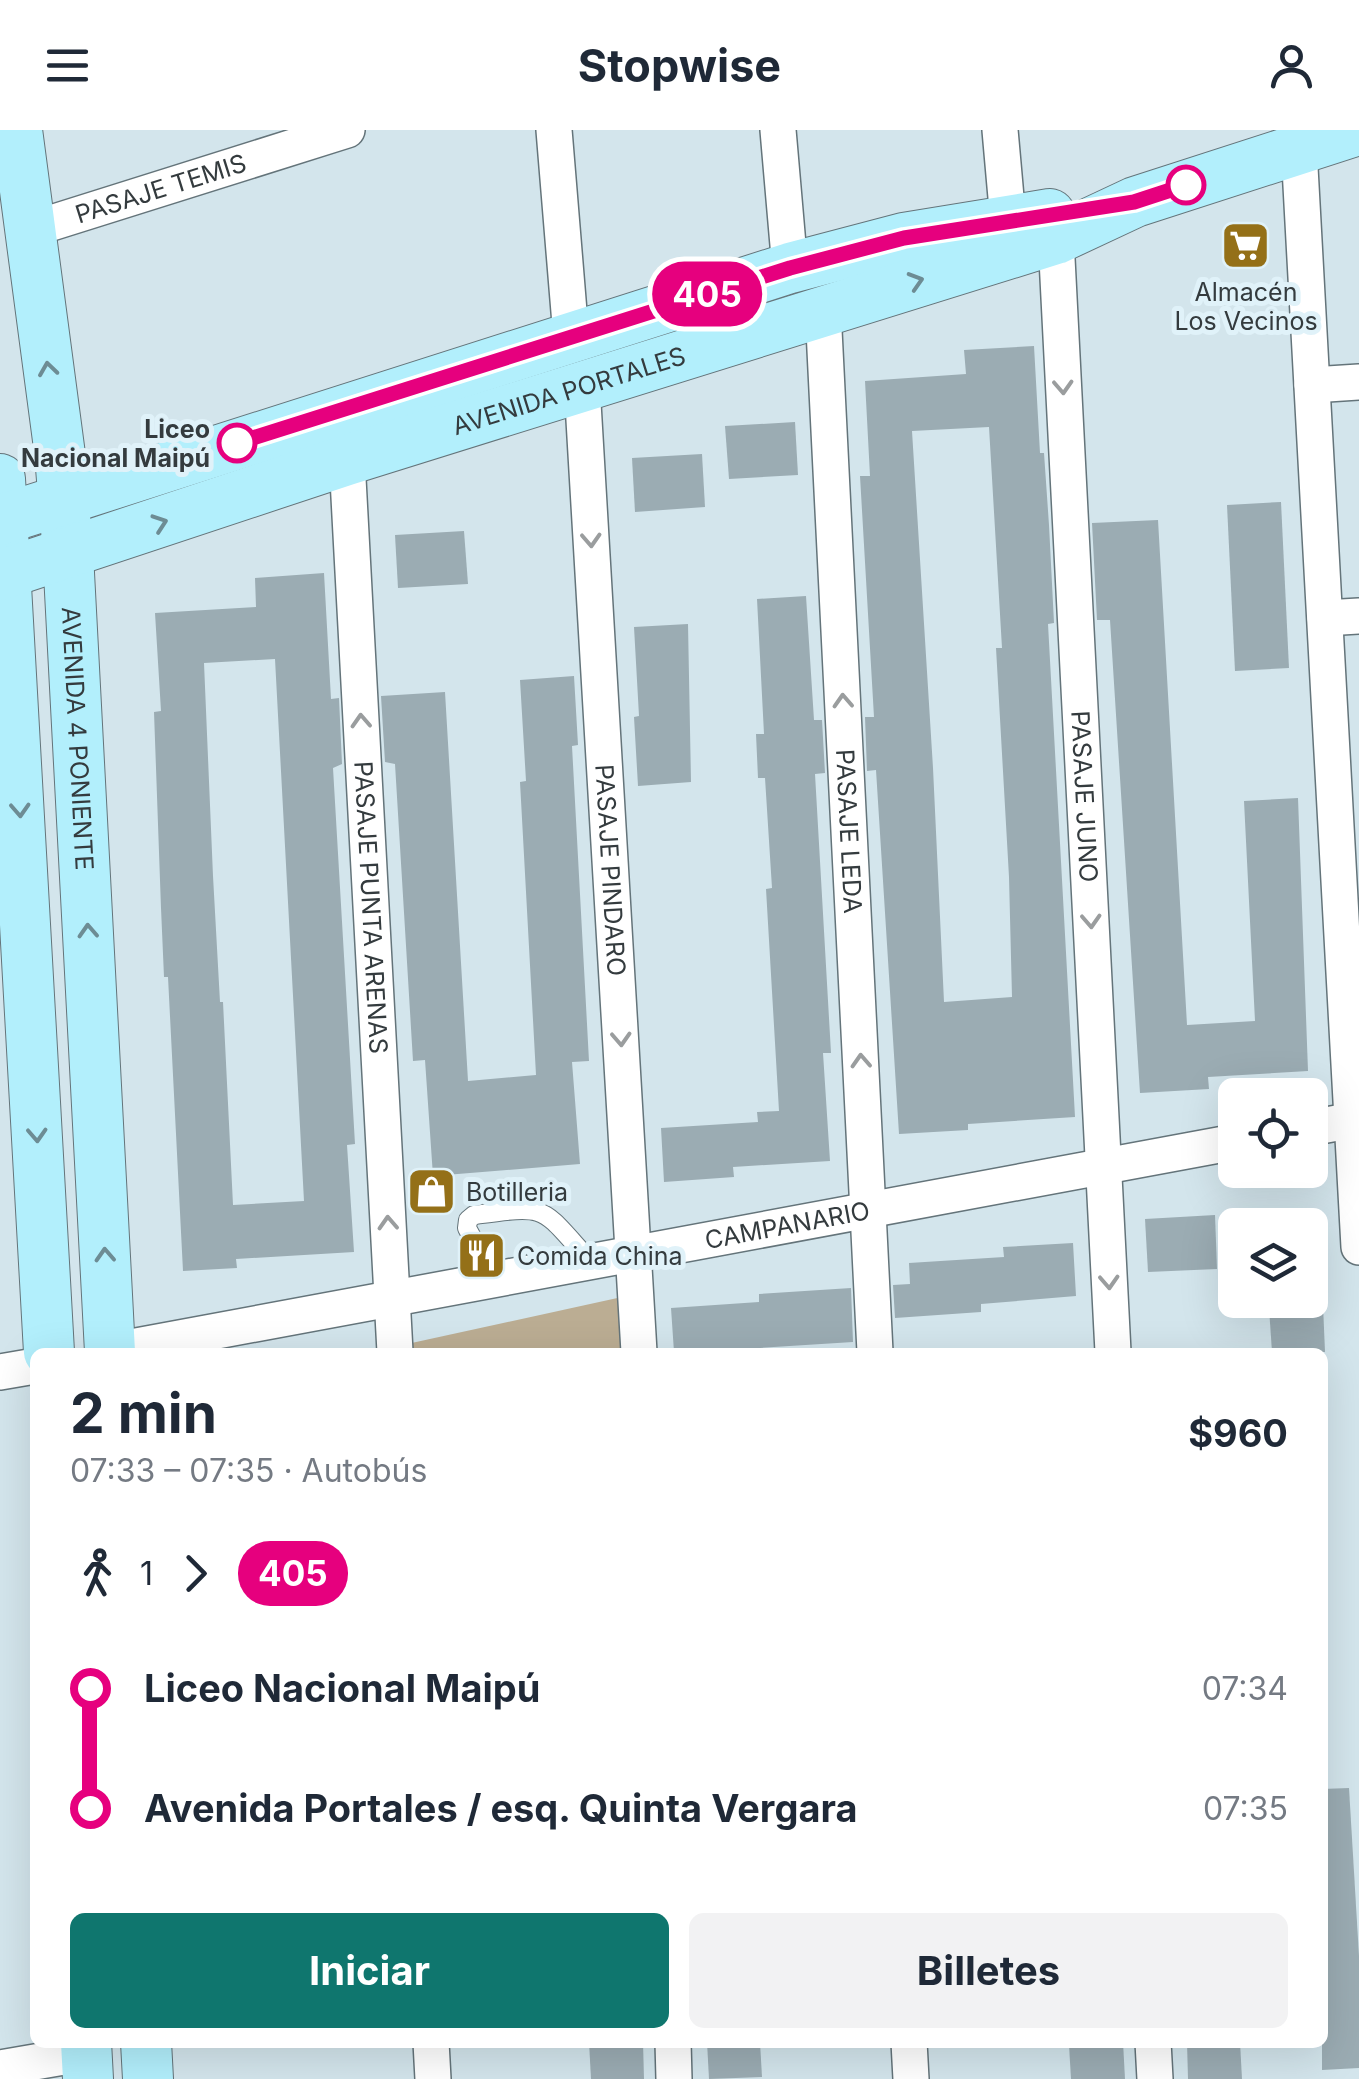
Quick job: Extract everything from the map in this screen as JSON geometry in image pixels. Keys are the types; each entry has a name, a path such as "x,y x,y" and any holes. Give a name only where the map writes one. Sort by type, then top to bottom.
{"main road":[{"name":"AVENIDA 4 PONIENTE","path":"16,130 68,554 108,1348"},
{"name":"AVENIDA PORTALES","path":"4,574 347,460 1056,238 1134,202 1298,140 1358,130"},
{"name":"AVENIDA PORTALES","path":"1,506 63,500 790,268 904,238 1134,202"},
{"path":"1,506 49,1348"},
{"path":"146,2048 148,2079"}],"street":[{"name":"PASAJE TEMIS","path":"29,230 347,130"},
{"path":"554,130 571,336"},
{"path":"778,130 790,268"},
{"path":"1000,130 1008,220"},
{"path":"1298,140 1312,385 1342,617 1359,1247"},
{"name":"PASAJE JUNO","path":"1056,238 1114,1348"},
{"name":"PASAJE LEDA","path":"823,310 875,1348"},
{"path":"1312,385 1359,382"},
{"name":"PASAJE PINDARO","path":"582,386 638,1348"},
{"name":"PASAJE PUNTA ARENAS","path":"347,460 395,1348"},
{"path":"1328,1125 1356,1120"},
{"name":"CAMPANARIO","path":"129,1348 1218,1145"},
{"path":"0,1372 30,1367"},
{"path":"431,2048 433,2079"},
{"path":"673,2048 674,2079"},
{"path":"909,2048 911,2079"},
{"path":"1153,2048 1155,2079"},
{"path":"0,2068 87,2058"}],"lane":[{"path":"495,1280 467,1228 468,1220 474,1216 525,1208 538,1210 550,1217 590,1262"}],"shaded area":[{"path":"622,1297 625,1348 407,1348 407,1344"}],"building":[{"path":"1034,346 1049,525 1054,623 1048,624 1075,1117 968,1124 968,1130 899,1134 876,770 867,771 865,717 874,717 860,476 870,476 865,381 966,374 964,350","holes":["989,427 1002,648 996,648 1012,997 944,1002 912,431"]},
{"path":"795,422 798,475 729,479 725,426"},
{"path":"702,454 705,507 635,512 632,458"},
{"path":"1281,502 1289,668 1235,671 1227,505"},
{"path":"1158,520 1187,1025 1255,1021 1244,801 1298,798 1308,1071 1208,1077 1209,1089 1140,1093 1110,620 1097,620 1092,523"},
{"path":"464,531 468,584 398,588 395,535"},
{"path":"324,573 331,699 339,698 342,764 333,768 355,1144 347,1145 354,1252 236,1259 237,1268 183,1271 161,908 154,712 161,711 155,613 256,607 255,578","holes":["275,659 304,1201 233,1205 204,663"]},
{"path":"806,596 814,720 822,720 825,773 815,774 831,1053 823,1053 830,1161 733,1167 734,1177 664,1182 661,1128 758,1122 757,1112 779,1111 766,889 772,888 765,778 758,778 756,734 764,734 757,599"},
{"path":"688,624 691,782 638,786 634,627"},
{"path":"574,676 578,745 572,746 589,1061 572,1062 580,1164 433,1176 425,1060 413,1061 395,764 385,762 381,696 445,692 468,1081 536,1075 520,782 526,781 520,680"},
{"path":"1215,1215 1217,1269 1148,1272 1145,1219"},
{"path":"1073,1243 1076,1296 981,1304 981,1312 895,1318 893,1285 910,1284 909,1263 1004,1257 1003,1247"},
{"path":"851,1288 853,1342 674,1348 671,1308 759,1302 759,1294"},
{"path":"1270,1318 1324,1318 1325,1348 1272,1348"},
{"path":"1349,1788 1359,1956 1359,2068 1322,2070 1322,2048 1328,2048 1328,1789"},
{"path":"589,2048 643,2048 644,2079 591,2079"},
{"path":"707,2048 760,2048 762,2077 709,2079"},
{"path":"1069,2048 1123,2048 1125,2079 1071,2079"},
{"path":"1187,2048 1240,2048 1242,2079 1188,2079"}],"bus line":[{"name":"405","path":"237,443 790,268 904,238 1134,202 1186,185"}],"place":[{"name":"Almacén Los Vecinos","path":"1246,246"},
{"name":"Liceo Nacional Maipú","path":"237,443"},
{"name":"Botilleria","path":"431,1192"},
{"name":"Comida China","path":"482,1256"}]}
